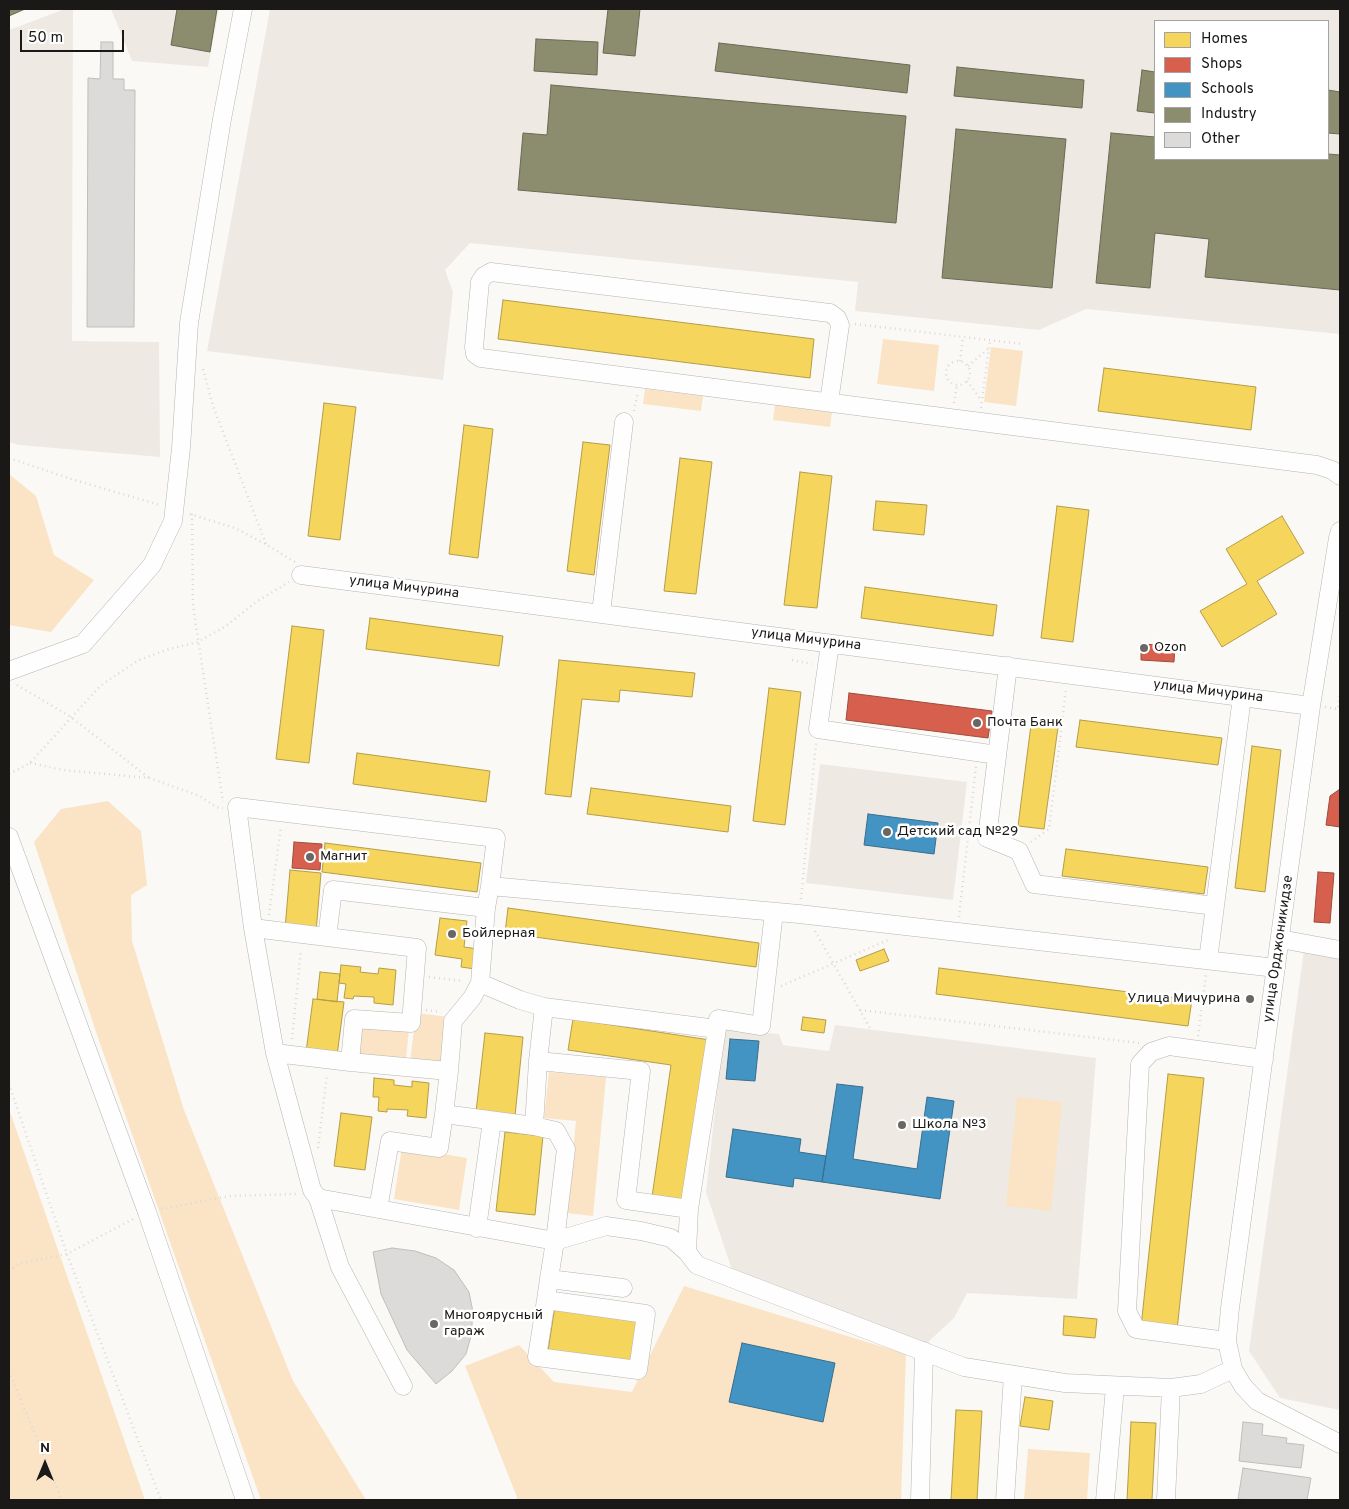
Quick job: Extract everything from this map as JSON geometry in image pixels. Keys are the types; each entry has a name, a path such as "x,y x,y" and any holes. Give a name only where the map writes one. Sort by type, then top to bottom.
{"street":[{"path":"13,678 83,644 152,565 173,521 181,448 189,322 222,119 243,9"},
{"path":"829,402 840,325 837,318 830,313 491,272 484,276 480,282 474,347 475,354 481,358 1317,465 1332,470 1340,476"},
{"path":"601,613 630,416"},
{"name":"улица Орджоникидзе","path":"1233,1369 1227,1341 1230,1308 1311,706 1340,531"},
{"name":"улица Мичурина","path":"301,574 1311,706"},
{"path":"830,644 818,729 997,755"},
{"path":"1008,666 987,838 1020,851 1034,884 1215,906"},
{"path":"1208,960 1242,696"},
{"path":"378,1209 390,1141 439,1148 449,1071 452,1021 472,998 480,983 486,908 496,838 237,807 282,1054 315,1194 340,1267 403,1386"},
{"path":"9,837 147,1212 245,1500"},
{"path":"490,886 774,912 1276,968"},
{"path":"327,937 333,890 486,908"},
{"path":"687,1252 689,1209 718,1019 761,1026 774,912"},
{"path":"260,929 417,948 411,1023 354,1019 350,1062"},
{"path":"1280,939 1340,950"},
{"path":"480,983 520,1000 544,1007 717,1029"},
{"path":"534,1126 544,1007"},
{"path":"1227,1341 1136,1330 1127,1311 1140,1064 1151,1052 1169,1046 1264,1059"},
{"path":"282,1054 449,1071"},
{"path":"538,1061 641,1071 626,1200 689,1209"},
{"path":"444,1114 556,1130 566,1149 555,1242 549,1279 546,1300 538,1357 638,1370 646,1314 546,1300"},
{"path":"477,1228 492,1121"},
{"path":"315,1194 378,1209 555,1242 606,1226 670,1238 687,1252 697,1265 924,1350 964,1367 1065,1383 1115,1387 1171,1388 1202,1384 1233,1369 1243,1386 1257,1401 1340,1444"},
{"path":"549,1279 623,1288"},
{"path":"920,1500 924,1350"},
{"path":"1005,1500 1013,1375"},
{"path":"1105,1500 1115,1387"},
{"path":"1166,1500 1171,1388"}],"path":[{"path":"838,322 1023,344"},
{"path":"960,361 963,337"},
{"path":"981,410 990,340"},
{"path":"968,366 989,348"},
{"path":"960,361 968,366 970,374 967,381 962,385 957,385 949,380 946,371 951,364 960,361"},
{"path":"201,363 213,406 267,545"},
{"path":"967,381 982,401"},
{"path":"954,407 957,385"},
{"path":"630,416 636,401"},
{"path":"9,458 71,479 235,528 295,562 301,574 256,602 226,626 198,642 168,649 139,660 100,686 30,763 9,774"},
{"path":"30,763 62,770 149,778 200,796 216,807 224,808 193,606 192,514"},
{"path":"792,660 827,666"},
{"path":"1020,851 1049,829 1068,674"},
{"path":"13,678 71,717 149,778"},
{"path":"1311,706 1338,709 1340,694"},
{"path":"801,901 818,729"},
{"path":"957,932 978,752"},
{"path":"260,929 283,812"},
{"path":"810,924 834,963 870,1030"},
{"path":"282,1054 303,934"},
{"path":"765,992 894,937"},
{"path":"1196,1050 1208,960"},
{"path":"415,975 480,983"},
{"path":"412,1008 458,1014"},
{"path":"860,1010 1140,1043"},
{"path":"317,1153 329,1060"},
{"path":"9,1084 67,1254 161,1500"},
{"path":"9,1271 18,1264 67,1254 147,1212 230,1196 315,1194"},
{"path":"9,1371 62,1500"}],"shaded area":[{"path":"65,9 73,9 72,341 159,342 160,457 19,445 9,442 9,30"},
{"path":"111,9 219,9 208,67 132,61"},
{"path":"270,9 1340,9 1340,334 1086,309 1039,330 855,311 858,282 470,243 445,270 453,292 443,380 207,351"},
{"path":"883,339 939,345 934,391 877,384"},
{"path":"991,347 1023,351 1016,406 984,402"},
{"path":"645,389 703,396 701,411 643,404"},
{"path":"775,405 832,412 830,427 773,420"},
{"path":"9,474 36,496 54,555 94,580 51,632 9,625"},
{"name":"Детский сад №29","path":"820,764 967,782 953,900 806,883"},
{"path":"108,801 141,831 147,885 131,895 132,941 184,1110 293,1381 366,1500 261,1500 97,1035 34,842 61,809"},
{"path":"1304,950 1340,956 1340,1410 1280,1398 1249,1351"},
{"path":"416,1013 449,1017 444,1066 410,1062"},
{"path":"358,1024 409,1029 406,1059 355,1054"},
{"name":"Школа №3","path":"835,1025 1096,1058 1077,1299 967,1293 954,1318 925,1345 733,1273 706,1192 724,1029 779,1034 783,1045 829,1051"},
{"path":"549,1072 606,1077 593,1216 567,1213 576,1121 544,1118"},
{"path":"1017,1097 1062,1102 1051,1211 1006,1206"},
{"path":"9,1109 145,1500 9,1500"},
{"path":"402,1147 467,1158 459,1210 394,1199"},
{"path":"684,1286 906,1354 901,1500 516,1500 517,1497 465,1366 519,1345 554,1382 632,1392"},
{"path":"1028,1449 1090,1453 1087,1500 1024,1500"}],"building: Homes":[{"path":"503,300 814,339 810,378 498,339"},
{"path":"1104,368 1256,387 1251,430 1098,411"},
{"path":"324,403 356,407 340,540 308,536"},
{"path":"464,425 493,429 478,558 449,554"},
{"path":"583,442 610,445 594,575 567,571"},
{"path":"680,458 712,462 696,594 664,591"},
{"path":"800,472 832,476 817,608 784,605"},
{"path":"876,501 927,505 924,535 873,530"},
{"path":"1057,506 1089,510 1073,642 1041,638"},
{"path":"1282,516 1304,553 1257,581 1277,614 1222,647 1200,611 1247,584 1226,549"},
{"path":"865,587 997,605 993,636 861,618"},
{"path":"370,618 503,636 499,666 366,649"},
{"path":"292,626 324,630 309,763 276,759"},
{"path":"559,660 695,673 692,697 620,690 619,702 582,699 571,797 545,794"},
{"path":"769,688 801,692 785,825 753,821"},
{"path":"1032,717 1059,720 1044,829 1018,826"},
{"path":"1080,720 1222,738 1218,765 1076,747"},
{"path":"1252,746 1281,750 1265,892 1235,888"},
{"path":"357,753 490,771 486,802 353,784"},
{"path":"591,788 731,806 728,832 587,814"},
{"path":"325,843 481,863 477,892 322,872"},
{"path":"1066,849 1208,867 1204,894 1062,876"},
{"path":"290,870 321,873 316,932 285,929"},
{"path":"508,908 759,943 756,967 505,933"},
{"name":"Бойлерная","path":"440,918 467,921 464,947 478,949 475,969 461,967 462,959 435,955"},
{"path":"884,949 889,961 860,971 856,960"},
{"path":"341,965 361,967 360,972 378,974 379,968 396,970 393,1005 374,1003 374,997 354,996 353,999 344,998 346,984 339,983"},
{"path":"939,968 1192,1000 1188,1026 936,994"},
{"path":"320,972 340,974 337,1002 317,999"},
{"path":"313,999 344,1002 337,1056 306,1052"},
{"path":"803,1017 826,1020 824,1033 801,1030"},
{"path":"573,1019 710,1040 686,1203 652,1197 671,1065 568,1050"},
{"path":"485,1033 523,1037 515,1116 476,1112"},
{"path":"1168,1074 1204,1078 1177,1330 1141,1327"},
{"path":"374,1078 394,1080 394,1085 412,1087 412,1081 429,1083 426,1118 407,1116 408,1110 387,1109 387,1112 378,1111 379,1097 373,1097"},
{"path":"341,1113 372,1117 365,1170 334,1166"},
{"path":"505,1132 543,1136 535,1215 496,1211"},
{"path":"555,1306 640,1318 633,1363 548,1351"},
{"path":"1064,1316 1097,1319 1095,1338 1063,1335"},
{"path":"1025,1397 1053,1401 1049,1430 1020,1426"},
{"path":"956,1410 982,1411 977,1500 951,1500"},
{"path":"1131,1422 1156,1423 1152,1500 1127,1500"}],"building: Shops":[{"path":"1141,644 1175,646 1174,662 1141,660"},
{"path":"849,693 992,711 988,738 846,720"},
{"path":"1340,789 1340,827 1326,825 1330,796"},
{"path":"294,842 322,844 320,870 292,868"},
{"path":"1318,872 1334,873 1330,923 1314,922"}],"building: Schools":[{"path":"868,814 938,823 934,854 864,845"},
{"path":"730,1039 759,1041 755,1081 726,1079"},
{"path":"837,1084 863,1087 853,1159 917,1169 927,1097 954,1101 940,1199 822,1182"},
{"path":"733,1129 801,1139 799,1152 826,1156 822,1182 794,1178 793,1187 726,1177"},
{"path":"742,1343 835,1363 823,1422 729,1402"}],"building: Industry":[{"path":"9,9 25,9 9,16"},
{"path":"177,9 217,9 210,52 171,45"},
{"path":"608,9 640,9 635,56 603,53"},
{"path":"536,39 598,42 597,75 534,71"},
{"path":"719,43 910,65 907,93 715,71"},
{"path":"957,67 1084,80 1082,108 954,96"},
{"path":"1142,70 1154,72 1154,113 1137,111"},
{"path":"551,85 906,116 896,223 518,190 523,133 547,135"},
{"path":"1329,90 1340,92 1340,134 1329,133"},
{"path":"956,129 1066,139 1052,288 942,278"},
{"path":"1111,133 1154,137 1154,160 1329,160 1329,154 1340,155 1340,290 1205,277 1209,239 1155,233 1150,288 1096,283"}],"building: Other":[{"path":"101,42 113,42 113,79 124,79 124,90 135,90 134,327 87,327 88,78 100,79"},
{"name":"Многоярусный гараж","path":"392,1248 415,1251 436,1258 454,1270 469,1292 473,1312 471,1336 466,1354 452,1371 436,1384 407,1350 381,1294 373,1252"},
{"path":"1243,1422 1263,1424 1262,1435 1287,1438 1286,1443 1304,1445 1301,1468 1239,1461"},
{"path":"1243,1468 1311,1478 1307,1500 1238,1499"}],"place":[{"name":"Ozon","path":"1144,648"},
{"name":"Почта Банк","path":"977,723"},
{"name":"Детский сад №29","path":"887,832"},
{"name":"Магнит","path":"310,857"},
{"name":"Бойлерная","path":"452,934"},
{"name":"Улица Мичурина","path":"1250,999"},
{"name":"Школа №3","path":"902,1125"},
{"name":"Многоярусный гараж","path":"434,1324"}]}
